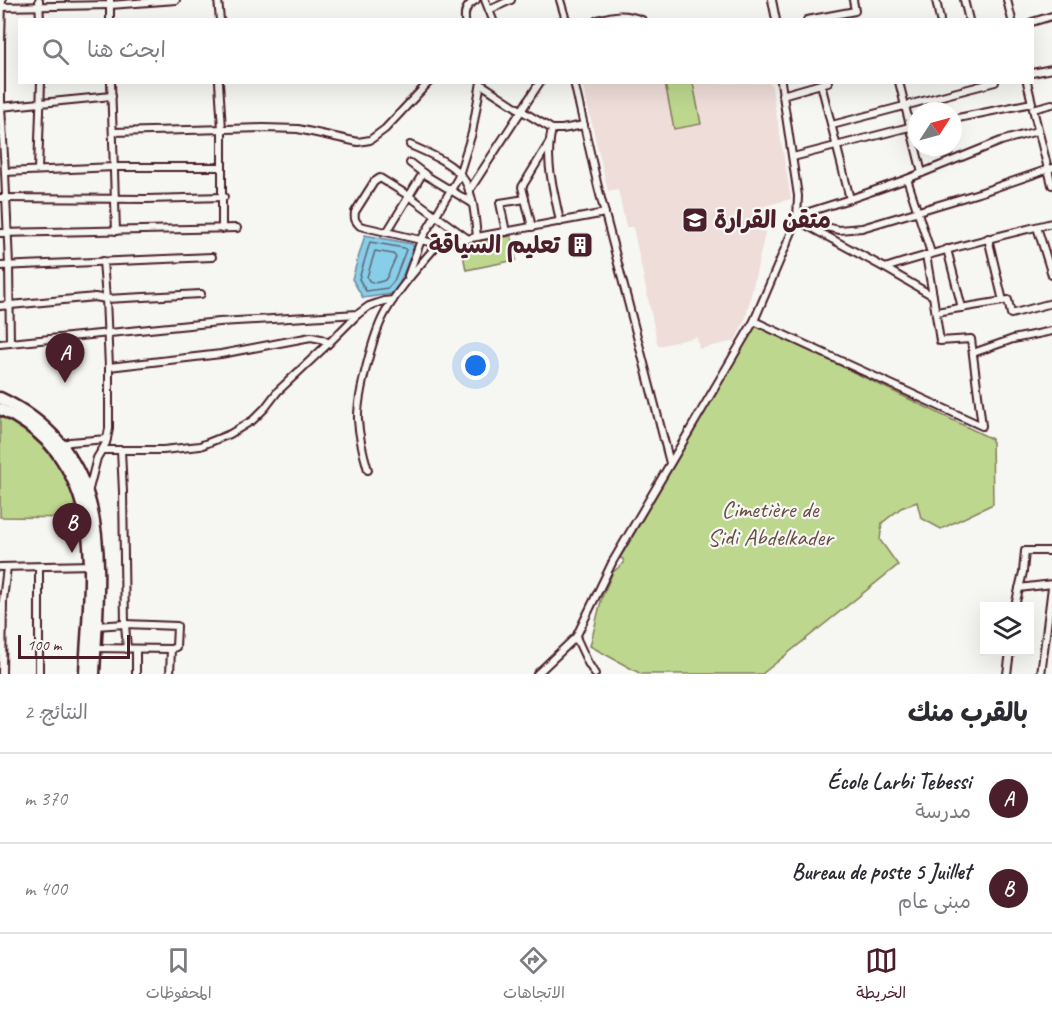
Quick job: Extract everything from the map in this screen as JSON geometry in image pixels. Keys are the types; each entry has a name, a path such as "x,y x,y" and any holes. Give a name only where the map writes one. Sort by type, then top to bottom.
{"main road":[{"path":"0,398 31,416 46,429 80,495 94,565 96,626 85,674"},
{"path":"0,408 26,423 57,447 78,473 87,494 96,527 90,648 94,674"}],"street":[{"path":"10,343 9,265 4,233 0,107 2,4 176,0"},
{"path":"218,0 220,18"},
{"path":"465,18 468,6 476,0"},
{"path":"485,0 493,18"},
{"path":"489,10 511,0"},
{"path":"561,0 566,18"},
{"path":"772,0 776,18"},
{"path":"818,18 855,11 853,0"},
{"path":"936,0 940,18"},
{"path":"964,0 968,18"},
{"path":"1007,0 1012,18"},
{"path":"110,2 110,18"},
{"path":"39,3 40,18"},
{"path":"850,12 852,18"},
{"path":"605,18 626,14 637,18"},
{"path":"1034,21 1052,16"},
{"path":"1034,74 1052,69"},
{"path":"38,171 41,84"},
{"path":"111,84 116,231"},
{"path":"219,84 222,129 222,229"},
{"path":"113,132 298,129 358,142 370,140 385,129 427,84"},
{"path":"406,282 421,240 460,174 472,133 481,84"},
{"path":"482,84 552,129 584,125"},
{"path":"469,191 539,84"},
{"path":"574,84 605,213 670,463"},
{"path":"537,674 576,637 613,561 754,321 796,218 798,196 781,84"},
{"path":"782,95 820,84"},
{"path":"824,84 850,199"},
{"path":"900,84 908,111"},
{"path":"832,125 982,84"},
{"path":"1027,84 1037,131 1050,169 1052,185"},
{"path":"0,107 112,96"},
{"path":"962,118 1052,104"},
{"path":"793,156 908,127"},
{"path":"552,129 548,157 560,222"},
{"path":"796,218 907,179 1001,141 1037,131"},
{"path":"532,227 522,187 549,143"},
{"path":"410,145 448,164 460,174 469,191 477,237"},
{"path":"919,156 922,173"},
{"path":"410,163 450,191 472,203"},
{"path":"3,168 38,171 114,167 222,167"},
{"path":"796,218 839,230 862,228 1050,169"},
{"path":"387,232 423,173"},
{"path":"468,239 384,180 377,179 354,217 360,226 438,244 468,239 560,222 605,213"},
{"path":"754,321 982,426 970,339 940,341 928,254 918,211 907,179"},
{"path":"3,198 223,197"},
{"path":"506,232 500,203 525,199"},
{"path":"796,218 933,296"},
{"path":"885,268 928,254 1052,223"},
{"path":"1036,227 1052,275"},
{"path":"4,233 237,228"},
{"path":"988,238 1003,301"},
{"path":"368,470 360,444 358,418 363,383 375,338 393,300 438,244"},
{"path":"1044,248 1052,246"},
{"path":"947,249 962,308"},
{"path":"0,266 212,257"},
{"path":"87,494 97,458 107,439 109,429 109,367 104,261"},
{"path":"0,306 95,297 106,299 201,294"},
{"path":"101,450 163,450 200,446 230,434 253,420 266,408 278,391 358,314 369,306 393,300"},
{"path":"936,312 1008,300 1011,314 1052,303"},
{"path":"0,344 219,322 358,314"},
{"path":"973,353 1013,339 1052,331"},
{"path":"109,367 221,354 298,338 311,337 329,343"},
{"path":"57,447 70,442 107,439"},
{"path":"121,450 125,624 128,649"},
{"path":"1017,602 1025,551 1052,551"},
{"path":"2,674 3,567 94,565"},
{"path":"39,567 39,674"},
{"path":"1019,588 1052,585 1049,626 1041,674"},
{"path":"90,648 177,648 177,626 125,624 96,626"},
{"path":"576,637 595,674"},
{"path":"136,649 136,674"},
{"path":"170,674 171,649"},
{"path":"1007,674 1009,656"}],"shaded area":[{"name":"متقن القرارة","path":"582,84 771,84 791,199 764,206 765,233 746,317 735,341 699,349 697,337 658,346 633,227 626,227 618,189 608,191"}],"green space":[{"path":"665,84 693,84 701,124 674,129"},
{"path":"511,236 516,260 466,270 461,244"},
{"name":"Cimetière de Sidi Abdelkader","path":"756,325 992,439 993,504 941,529 921,518 917,502 901,508 882,523 880,540 898,565 762,674 641,674 590,646 602,597 613,572 624,563 620,558"},
{"path":"0,416 34,439 52,457 75,492 84,518 0,517"}],"water":[{"path":"365,235 412,244 414,247 399,285 391,294 363,298 352,279"}],"place":[{"name":"متقن القرارة","path":"695,220"},
{"name":"تعليم السياقة","path":"580,245"},
{"name":"École Larbi Tebessi","path":"65,383"},
{"name":"Bureau de poste 5 Juillet","path":"72,553"}]}
